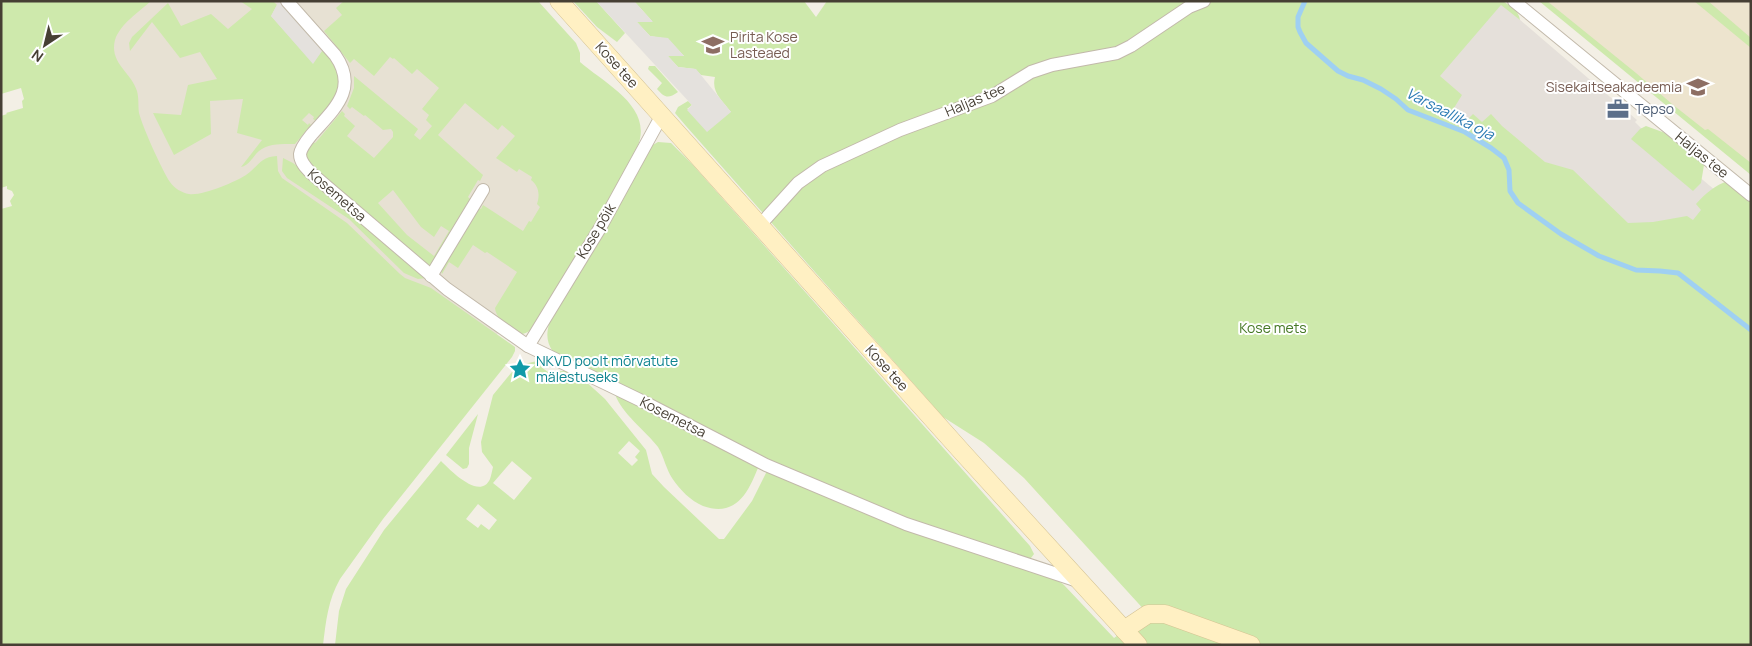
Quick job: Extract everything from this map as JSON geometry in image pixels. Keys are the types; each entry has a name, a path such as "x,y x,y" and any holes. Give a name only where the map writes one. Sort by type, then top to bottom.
{"main road":[{"name":"Kose tee","path":"559,1 963,454 1138,645"},
{"path":"1124,630 1148,614 1165,614 1252,645"}],"street":[{"name":"Kosemetsa","path":"287,1 335,55 341,64 345,78 345,87 337,106 302,148 300,155 302,162 312,173 431,276 528,346 646,403 774,469 906,524 1081,582"},
{"name":"Haljas tee","path":"760,225 798,183 822,166 900,130 992,96 1032,72 1052,65 1117,53 1138,42 1189,7 1204,1"},
{"name":"Haljas tee","path":"1514,1 1751,195"},
{"name":"Kose põik","path":"528,346 600,228 662,115"},
{"path":"431,276 483,190"}],"shaded area":[{"path":"101,1 424,1 603,199 507,317 486,354 170,208 128,108"},
{"path":"279,1 282,1 324,48 313,64 271,16"},
{"path":"596,1 634,1 653,22 637,22 650,36 668,38 684,56 668,56 678,67 696,69 731,112 707,132 687,110 692,105"},
{"path":"1498,1 1637,120 1635,122 1641,128 1722,196 1751,212 1628,248 1423,83"},
{"name":"Sisekaitseakadeemia","path":"1541,1 1751,1 1751,172"}],"green space":[{"path":"1,1 151,1 130,19 117,34 114,48 118,61 138,94 139,113 153,149 162,168 174,186 189,194 210,191 241,178 267,158 277,156 278,171 282,178 347,223 400,274 405,278 431,288 515,347 512,357 383,519 340,579 330,603 323,645 1,645 1,209 12,206 10,201 14,195 12,191 7,189 7,186 1,188 1,116 23,108 22,101 24,99 21,88 1,94"},
{"path":"240,1 273,1 277,5 271,16 313,63 324,48 332,56 341,81 336,96 316,121 309,113 302,120 311,125 295,144 276,144 263,148 247,164 241,167 262,140 237,133 243,99 210,101 211,134 174,155 153,113 181,115 188,85 217,79 200,52 180,58 152,22 130,51 129,43 132,37 168,3 181,26 211,14 228,29 252,9"},
{"path":"344,1 538,1 576,43 580,53 580,62 614,88 633,109 639,120 641,133 637,148 608,204 536,323 528,332 521,334 509,326 498,317 495,308 517,272 473,245 458,268 449,262 442,274 440,268 477,207 481,209 483,205 523,231 540,207 537,204 538,191 536,185 531,180 532,177 519,169 517,172 496,158 515,136 502,125 498,130 465,103 438,135 483,175 468,197 470,199 430,267 337,190 305,159 311,142 315,143 342,111 345,114 344,116 355,126 347,136 374,158 393,137 391,129 383,130 365,115 347,106 354,88 354,76 418,129 414,135 420,140 432,126 426,120 429,115 422,109 439,88 417,69 412,74 394,58 390,57 374,76 354,59 350,63 324,31 342,15 336,8","holes":["393,190 421,227 434,237 441,226 449,231 434,256 407,235 378,203"]},
{"path":"573,1 596,1 625,33 617,42 597,27"},
{"name":"Kose mets","path":"634,1 804,1 816,17 827,1 1502,1 1511,6 1516,11 1520,20 1501,5 1440,76 1462,95 1454,108 1468,119 1473,114 1482,122 1491,114 1502,126 1545,162 1573,170 1628,223 1653,222 1687,216 1693,220 1701,210 1696,204 1703,196 1728,181 1751,199 1751,645 335,645 339,611 346,589 384,530 441,461 465,482 472,485 479,487 485,485 490,479 493,467 482,452 481,442 493,395 520,365 537,361 548,372 565,371 583,379 605,399 646,450 652,474 719,539 724,539 752,501 771,463 553,352 548,342 549,324 651,146 658,142 671,143 692,164 1030,546 1034,554 1031,558 1028,558 1064,585 1114,638 1148,614 1024,478 984,443 943,417 675,113 678,107 688,101 692,105 687,109 731,112 716,92 715,77 701,75 695,69 678,67 667,55 684,56 668,39 650,36 636,21 652,21","holes":["629,441 640,451 635,457 638,460 632,466 618,453","512,461 532,478 514,500 493,483","478,504 497,520 489,530 481,524 478,528 466,519"]},
{"path":"1539,1 1547,1 1672,104 1705,130 1708,129 1751,163 1751,175"},
{"path":"1694,1 1708,1 1751,38 1751,48"},
{"path":"649,66 655,66 678,92 667,97 662,94 657,89 662,83 648,69"},
{"path":"1646,126 1668,134 1704,165 1701,183 1693,191 1631,139 1640,129"},
{"path":"283,158 293,163 426,278 418,279 404,273 349,219 287,178 282,171"},
{"path":"615,394 759,465 746,493 733,505 714,509 703,506 690,498 672,478 658,447 628,415"},
{"path":"478,414 469,448 469,464 467,468 463,469 446,455"}],"waterway":[{"name":"Varsaallika oja","path":"1305,1 1298,17 1300,32 1306,43 1338,71 1381,89 1408,110 1465,132 1491,148 1504,158 1509,170 1510,191 1518,203 1561,234 1599,256 1636,270 1678,273 1751,330"}],"place":[{"name":"Pirita Kose Lasteaed","path":"713,45"},
{"name":"Sisekaitseakadeemia","path":"1698,87"},
{"name":"Tepso","path":"1618,109"},
{"name":"NKVD poolt mõrvatute mälestuseks","path":"520,369"}]}
